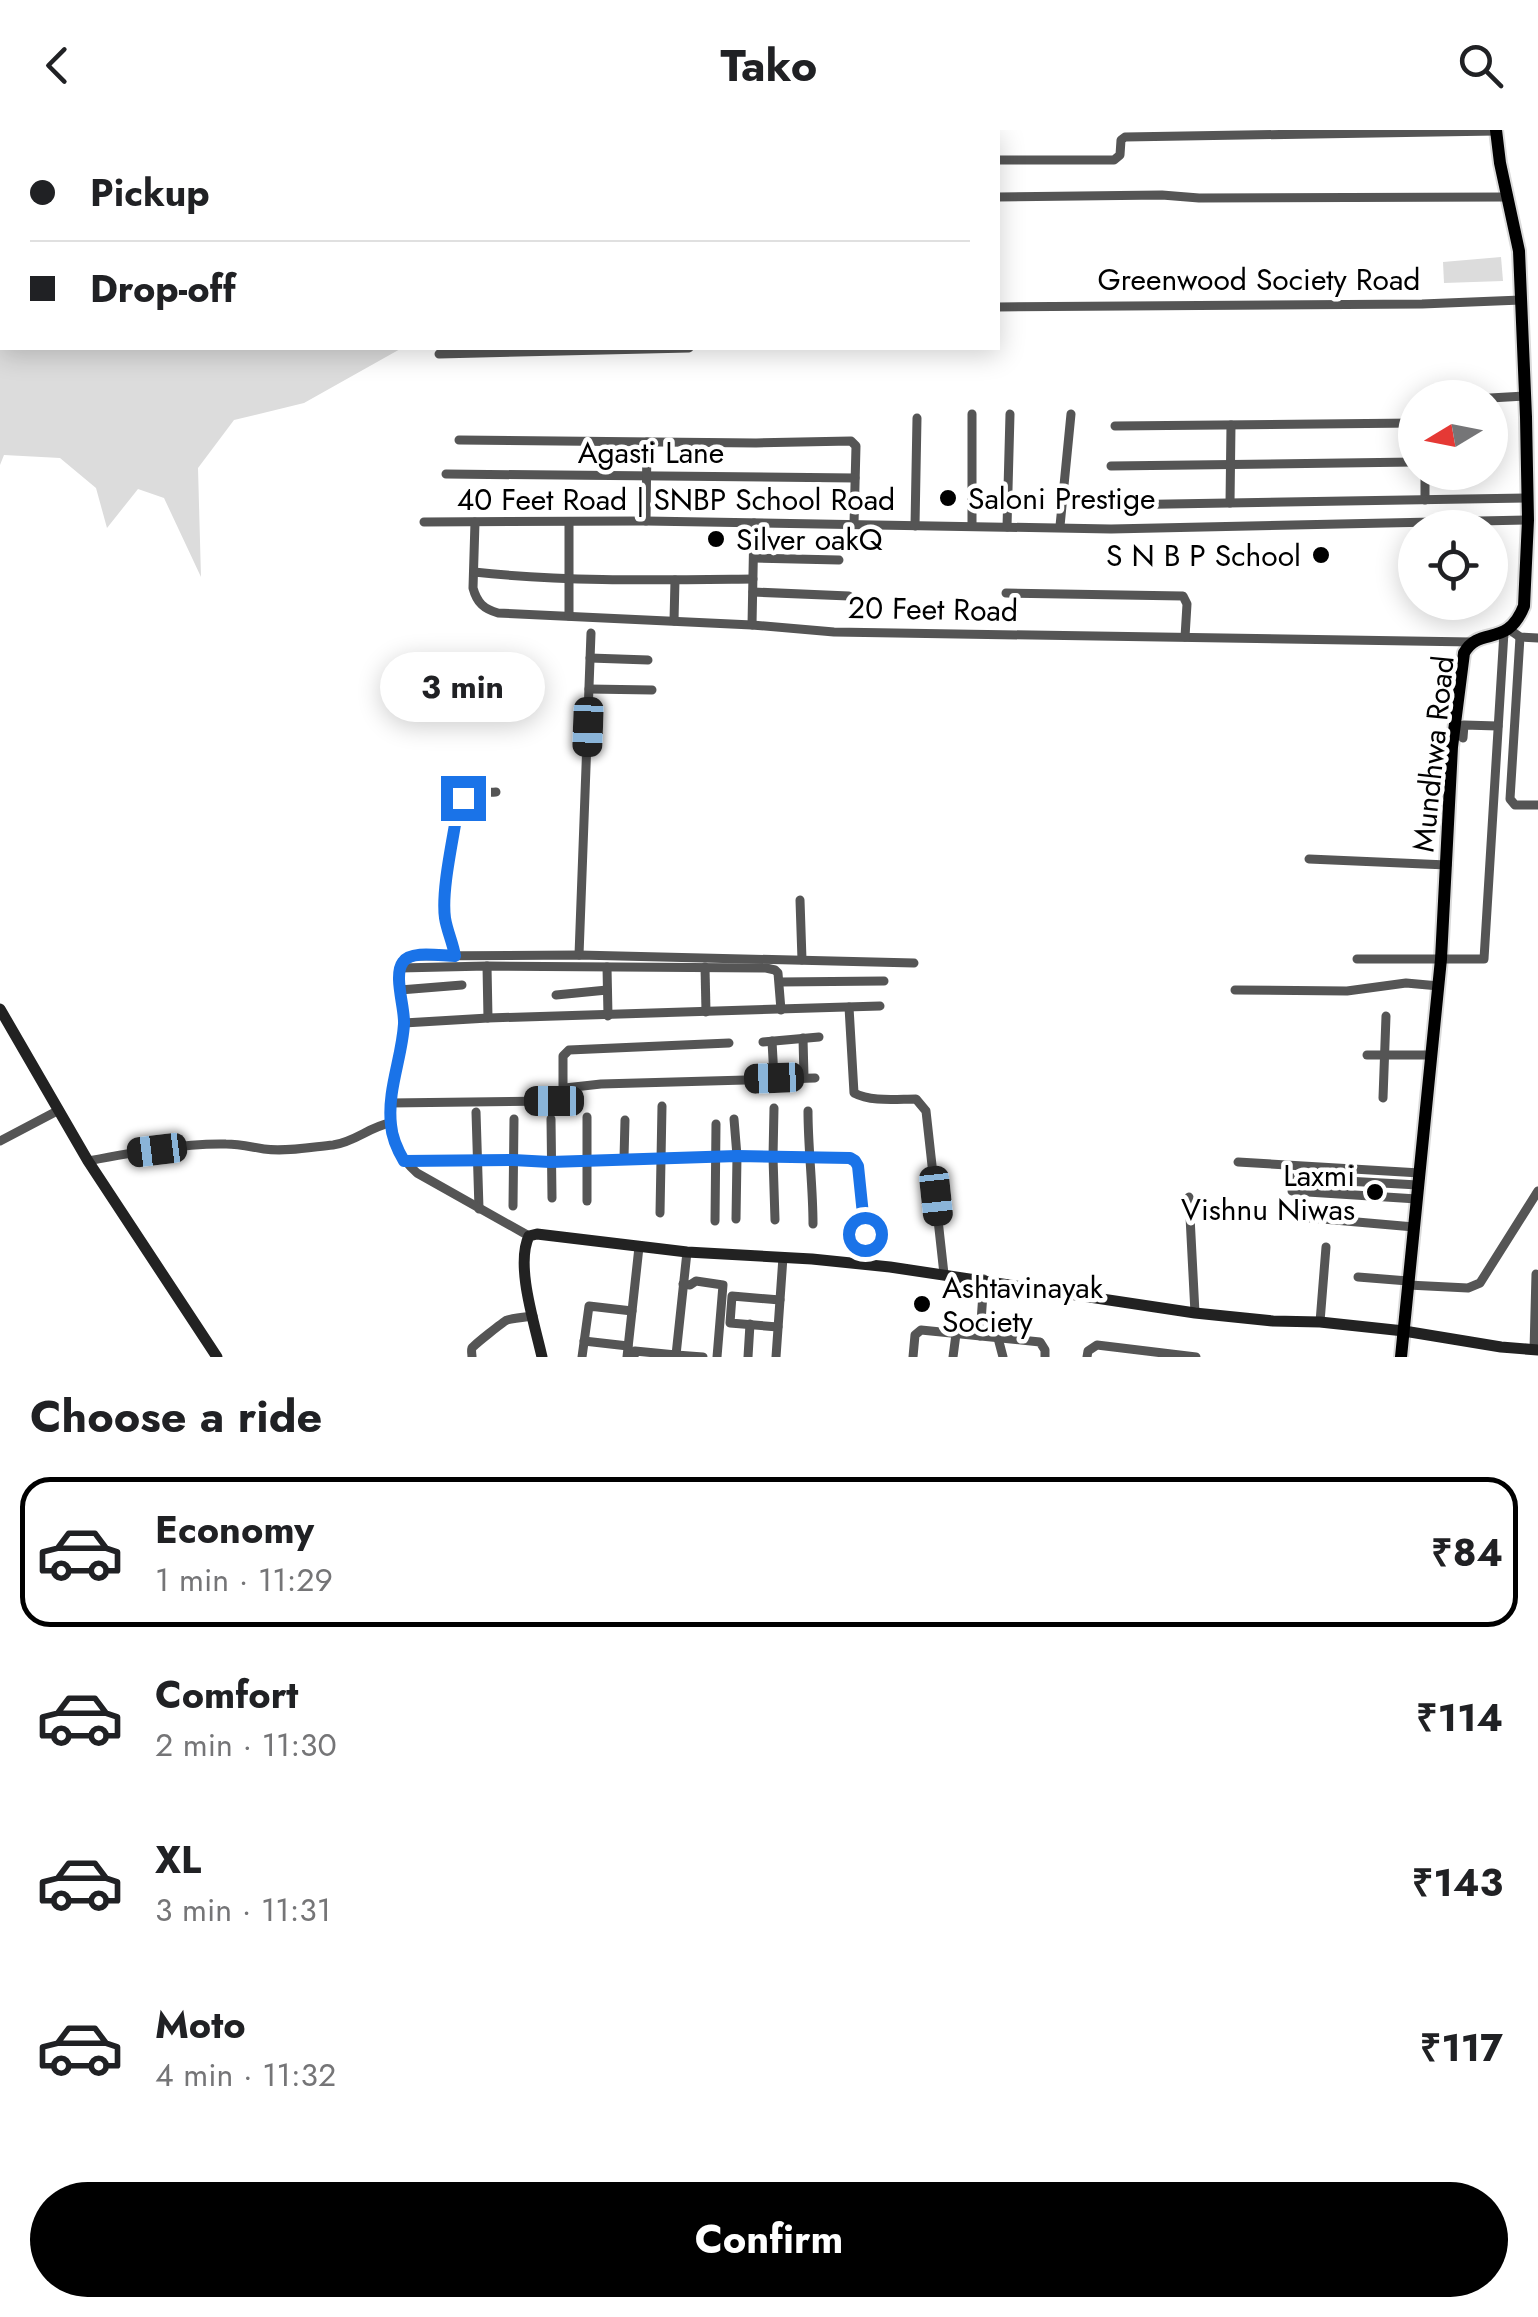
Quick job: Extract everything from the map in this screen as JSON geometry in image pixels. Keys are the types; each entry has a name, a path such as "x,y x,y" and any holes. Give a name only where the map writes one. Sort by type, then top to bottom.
{"main road":[{"path":"1496,130 1518,250 1528,520 1533,552 1524,606 1511,633"},
{"name":"Mundhwa Road","path":"1402,1357 1442,959 1452,747 1464,653 1472,642 1511,633"}],"street":[{"path":"1000,160 1114,160 1125,138 1496,130"},
{"path":"1000,197 1507,197"},
{"name":"Greenwood Society Road","path":"1000,307 1520,300"},
{"path":"439,354 574,350"},
{"path":"1508,397 1525,396"},
{"path":"972,414 972,526"},
{"path":"1007,527 1010,414"},
{"path":"1060,526 1071,414"},
{"path":"915,526 916,418"},
{"path":"1115,426 1398,423"},
{"path":"1230,503 1231,426"},
{"path":"459,440 851,440 856,446 854,524"},
{"path":"646,521 647,442"},
{"path":"1111,466 1398,462"},
{"name":"Agasti Lane","path":"446,474 855,478"},
{"path":"1425,490 1425,500"},
{"path":"1111,505 1527,498"},
{"name":"40 Feet Road | SNBP School Road","path":"424,522 646,521 1131,529 1528,520"},
{"name":"20 Feet Road","path":"475,522 476,596 482,606 498,613 834,632 1472,642"},
{"path":"569,522 569,616"},
{"path":"752,625 754,523"},
{"path":"754,558 839,560"},
{"path":"474,572 753,579"},
{"path":"674,621 675,580"},
{"path":"753,592 850,596"},
{"path":"1006,593 1184,596 1186,637"},
{"path":"580,955 591,632"},
{"path":"1511,633 1538,638"},
{"path":"1357,960 1484,959 1498,726 1511,633"},
{"path":"1511,633 1510,799 1515,805 1538,805"},
{"path":"590,658 648,660"},
{"path":"589,689 652,690"},
{"path":"1464,738 1464,724 1498,726"},
{"path":"455,956 445,900 458,806 468,795 496,792"},
{"path":"1309,859 1447,865"},
{"path":"800,900 802,960"},
{"path":"914,963 580,955 411,956 400,968 404,1022 390,1103 393,1138 404,1161 417,1174 529,1236 944,1274 1195,1312 1404,1331 1514,1352 1536,1350 1536,1274"},
{"path":"487,966 488,1018"},
{"path":"607,966 608,1016"},
{"path":"400,968 772,969 778,973 782,1010"},
{"path":"705,968 706,1012"},
{"path":"780,982 884,981"},
{"path":"1235,990 1356,991 1406,983 1439,986"},
{"path":"400,990 462,984"},
{"path":"556,995 607,990"},
{"path":"404,1022 880,1006"},
{"path":"849,1007 854,1093 868,1098 916,1099 926,1111 944,1274"},
{"path":"0,1009 88,1161 217,1357"},
{"path":"1384,1098 1386,1016"},
{"path":"774,1078 768,1041 819,1037"},
{"path":"564,1088 809,1078 803,1038"},
{"path":"390,1103 561,1100 563,1056 569,1050 729,1044"},
{"path":"1366,1055 1432,1055"},
{"path":"660,1213 662,1106"},
{"path":"774,1108 775,1220"},
{"path":"0,1140 58,1110"},
{"path":"808,1111 813,1224"},
{"path":"476,1112 478,1209"},
{"path":"513,1206 514,1118"},
{"path":"587,1118 587,1201"},
{"path":"551,1119 552,1198"},
{"path":"624,1158 625,1120"},
{"path":"734,1120 736,1219"},
{"path":"88,1161 210,1144 266,1150 335,1144 390,1123"},
{"path":"715,1221 716,1124"},
{"path":"404,1161 850,1158 855,1161 865,1234"},
{"path":"1238,1162 1418,1186"},
{"path":"1292,1178 1418,1186"},
{"path":"1292,1191 1418,1186"},
{"path":"1358,1277 1476,1287 1538,1191"},
{"path":"1189,1196 1195,1312"},
{"path":"1300,1218 1414,1226"},
{"path":"529,1236 525,1267 542,1357"},
{"path":"630,1353 639,1247"},
{"path":"1320,1322 1326,1247"},
{"path":"676,1355 686,1252"},
{"path":"776,1357 783,1257"},
{"path":"980,1336 984,1280"},
{"path":"683,1284 723,1284 717,1357"},
{"path":"778,1326 730,1323 732,1296 780,1300"},
{"path":"582,1357 589,1306 632,1310"},
{"path":"472,1357 476,1344 499,1324 534,1316"},
{"path":"748,1357 750,1324"},
{"path":"913,1357 918,1331 1040,1342 1045,1357"},
{"path":"953,1357 956,1334"},
{"path":"998,1338 1004,1357"},
{"path":"584,1341 630,1353 703,1357"},
{"path":"1087,1357 1088,1350 1097,1344 1196,1357"}],"shaded area":[{"path":"1501,257 1503,281 1444,283 1443,262"},
{"path":"0,350 398,350 304,403 234,420 198,468 201,577 164,498 138,489 107,528 96,488 60,458 4,455 0,465"}],"place":[{"name":"Saloni Prestige","path":"948,498"},
{"name":"Silver oakQ","path":"716,539"},
{"name":"S N B P School","path":"1321,555"},
{"name":"Laxmi Vishnu Niwas","path":"1375,1192"},
{"name":"Ashtavinayak Society","path":"922,1304"}],"route":[{"path":"463,798 458,806 445,900 455,956 411,956 400,968 404,1022 390,1123 404,1161 850,1158 858,1166 865,1234"}]}
